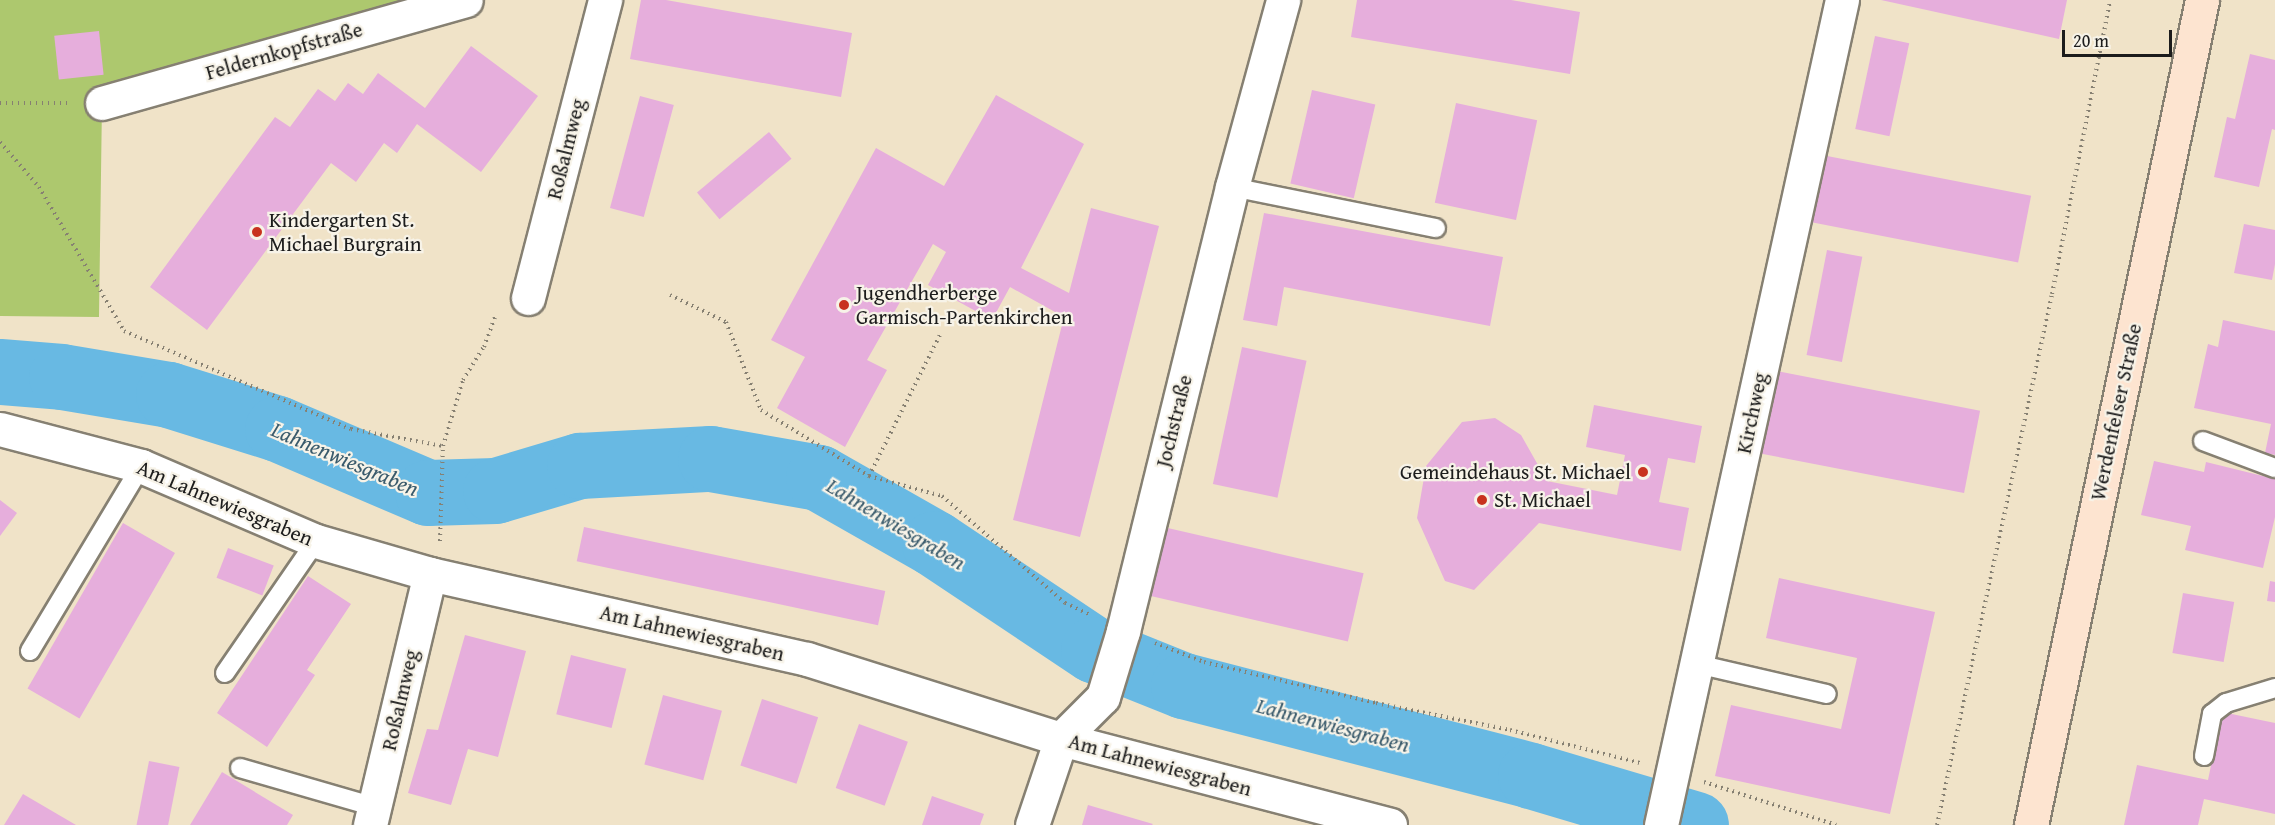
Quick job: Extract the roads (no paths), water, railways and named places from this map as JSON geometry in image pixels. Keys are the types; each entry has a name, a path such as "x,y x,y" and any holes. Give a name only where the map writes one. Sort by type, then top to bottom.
{"street":[{"name":"Feldernkopfstraße","path":"102,103 466,0"},
{"name":"Roßalmweg","path":"528,298 605,0"},
{"name":"Jochstraße","path":"1032,825 1061,739 1103,697 1122,631 1232,187 1283,0"},
{"name":"Kirchweg","path":"1661,825 1842,0"},
{"name":"Werdenfelser Straße","path":"2031,825 2202,0"},
{"name":"Am Lahnewiesgraben","path":"0,429 141,466 316,541 430,574 807,659 1061,739 1390,825"},
{"name":"Roßalmweg","path":"372,816 430,574"}],"lane":[{"path":"1232,187 1436,228"},
{"path":"2203,441 2275,468"},
{"path":"30,651 141,466"},
{"path":"225,673 316,541"},
{"path":"1697,664 1827,694"},
{"path":"2204,756 2212,714 2226,703 2275,688"},
{"path":"240,768 372,816"}],"waterway":[{"name":"Lahnenwiesgraben","path":"0,372 62,377 169,395 278,429 428,493 496,491 580,466 711,459 819,478 935,544 1094,650 1184,686 1531,776 1696,825"}],"place":[{"name":"Kindergarten St. Michael Burgrain","path":"257,232"},
{"name":"Jugendherberge Garmisch-Partenkirchen","path":"844,305"},
{"name":"Gemeindehaus St. Michael","path":"1643,472"},
{"name":"St. Michael","path":"1482,500"}]}
